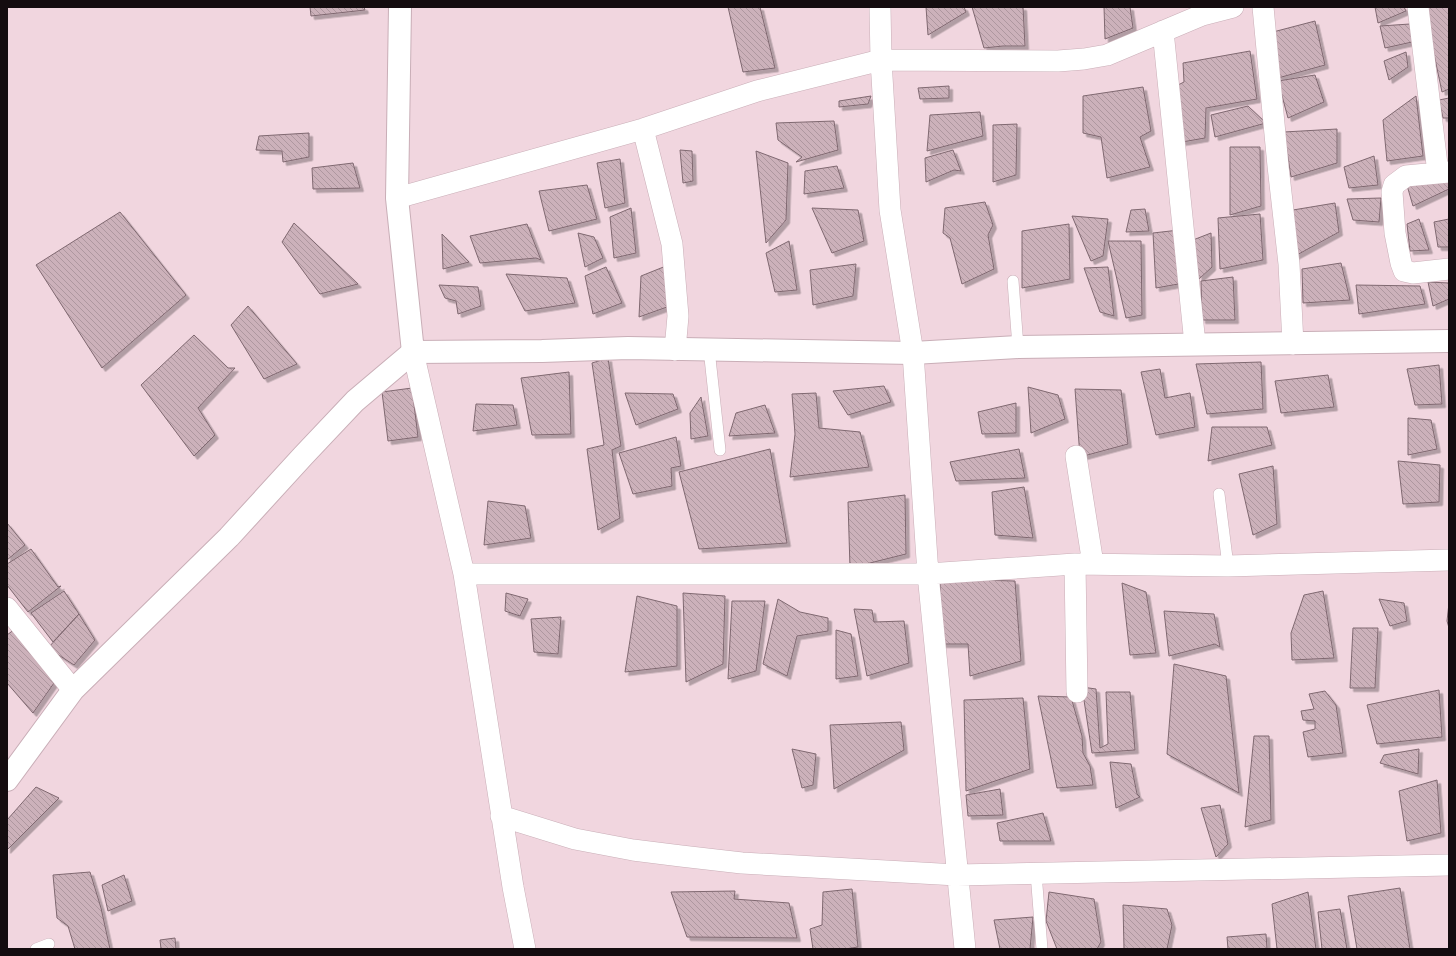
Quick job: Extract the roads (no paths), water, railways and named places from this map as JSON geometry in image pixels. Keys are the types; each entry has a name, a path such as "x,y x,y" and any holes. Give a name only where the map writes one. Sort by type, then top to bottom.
{"main road":[{"path":"400,7 397,198 413,352"},
{"path":"7,780 73,690 228,537 355,401 413,352 542,351 628,348 913,353 1018,347 1449,341"}],"street":[{"path":"397,198 643,129 757,92 881,60 1058,61 1084,59 1107,55 1202,15 1233,7"},
{"path":"1263,7 1289,264 1292,344"},
{"path":"1418,7 1444,173 1406,176 1394,186 1392,192 1395,233 1404,271 1413,274 1449,270"},
{"path":"884,8 881,60 890,210 913,353 928,574 965,949"},
{"path":"1163,31 1195,344"},
{"path":"643,129 672,244 678,316 676,350"},
{"path":"413,352 464,574 513,887 525,949"},
{"path":"1076,456 1084,564 1077,692"},
{"path":"464,574 928,574 1084,564 1228,566 1449,560"},
{"path":"7,608 73,690"},
{"path":"502,816 575,839 633,850 742,863 957,875 1449,865"}],"lane":[{"path":"1013,281 1018,347"},
{"path":"709,349 720,450"},
{"path":"1219,494 1228,566"},
{"path":"1036,873 1042,949"},
{"path":"36,949 49,944"}]}
